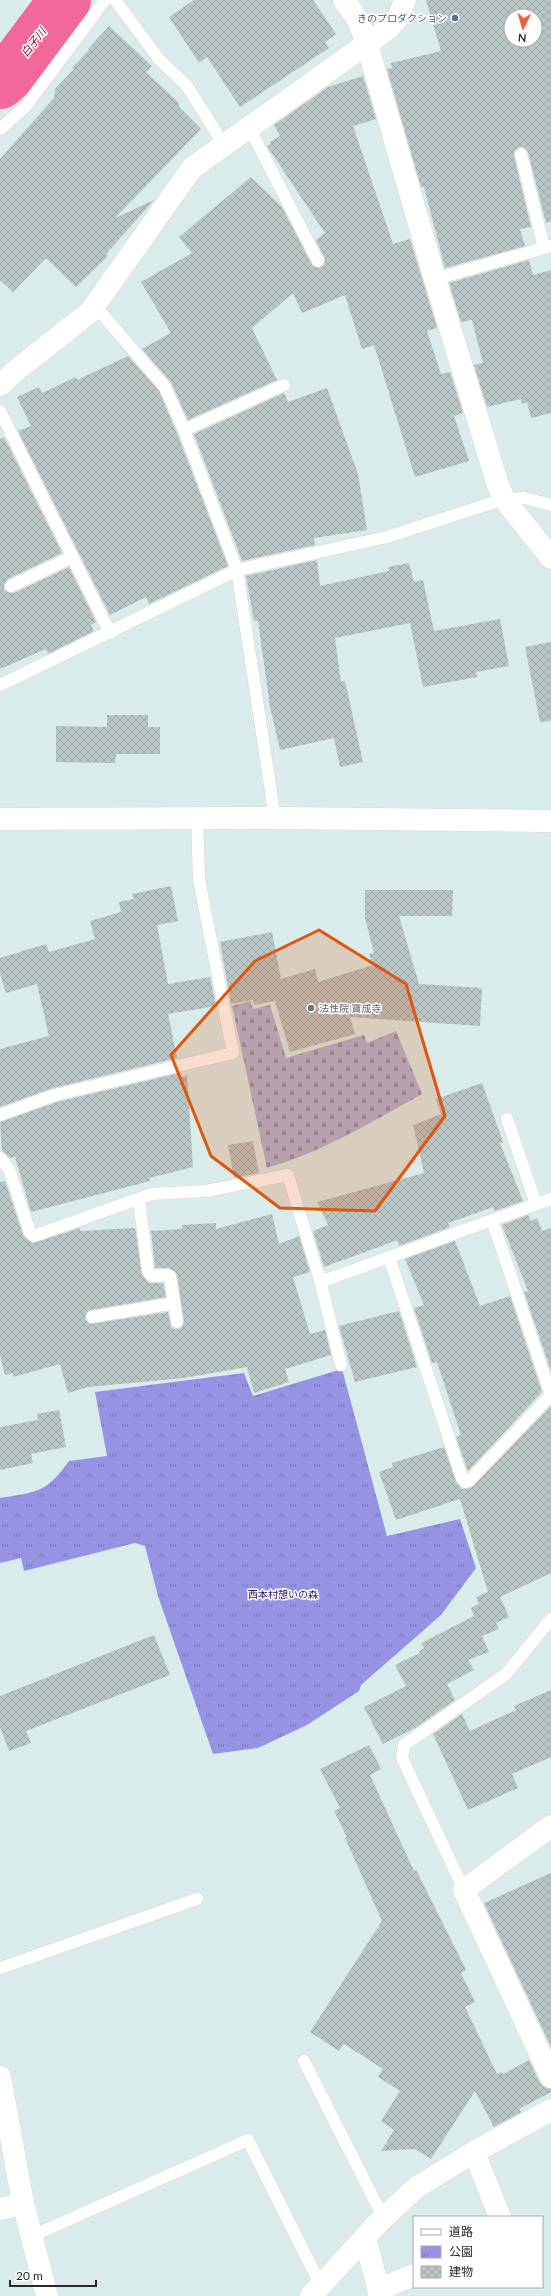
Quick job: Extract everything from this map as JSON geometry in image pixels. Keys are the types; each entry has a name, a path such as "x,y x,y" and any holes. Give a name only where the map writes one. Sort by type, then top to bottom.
{"street":[{"path":"344,0 358,20 367,44 434,279 497,482 504,498 551,558"},
{"path":"0,385 95,306 192,168 389,28 399,16 405,0"},
{"path":"0,820 275,818 551,821"},
{"path":"551,1826 464,1890 551,2077"},
{"path":"0,2077 23,2202 47,2296"},
{"path":"316,2291 383,2217 417,2187 474,2152 551,2110"},
{"path":"474,2152 500,2216"},
{"path":"0,2209 23,2202"},
{"path":"365,2237 379,2293 413,2276"}],"lane":[{"path":"0,128 26,106 104,0"},
{"path":"115,0 159,59 187,86 224,145"},
{"path":"249,127 318,261"},
{"path":"434,279 548,247 521,154"},
{"path":"95,306 165,387 184,430 237,570 275,818"},
{"path":"184,430 284,385"},
{"path":"0,411 110,634"},
{"path":"0,685 110,634 237,570 387,537 504,498 524,498 551,505"},
{"path":"11,586 72,557"},
{"path":"0,1115 54,1095 233,1054 199,879 197,818"},
{"path":"507,1119 536,1204"},
{"path":"0,1158 9,1169 32,1236 152,1194 206,1191 288,1175 320,1280 341,1365"},
{"path":"139,1199 148,1271 152,1276 170,1276 177,1322"},
{"path":"320,1280 324,1281 551,1199"},
{"path":"389,1257 462,1478 465,1482 469,1481 549,1396 550,1392 492,1220"},
{"path":"92,1317 174,1302"},
{"path":"464,1890 402,1758 404,1745 506,1674 551,1619"},
{"path":"0,1968 197,1899"},
{"path":"304,2061 383,2217"},
{"path":"32,2236 248,2140 316,2291"}],"highlighted area":[{"path":"319,930 406,984 445,1116 375,1211 280,1208 211,1156 171,1055 255,961"}],"green space":[{"path":"250,1001 253,1009 270,1005 286,1058 364,1035 367,1043 396,1031 422,1094 346,1136 307,1154 267,1168 232,1006"},
{"name":"西本村憩いの森","path":"342,1369 387,1536 460,1519 476,1568 441,1615 361,1685 359,1691 307,1725 258,1748 213,1754 158,1596 145,1546 135,1543 24,1571 21,1558 0,1563 0,1498 40,1489 54,1479 69,1461 107,1456 95,1392 244,1373 253,1396"}],"building":[{"path":"194,0 313,0 336,34 325,42 329,48 240,107 207,57 199,63 169,17"},
{"path":"426,0 551,0 551,221 546,223 528,152 523,147 519,147 514,152 514,156 531,227 520,229 525,246 445,268 424,187 421,187 387,69 392,68 391,63 441,51"},
{"path":"109,26 152,66 146,72 179,103 179,107 201,129 115,218 154,200 106,254 108,256 76,287 46,258 13,292 0,280 0,159 54,98 55,89 74,69 72,68"},
{"path":"363,76 376,119 353,126 393,244 410,239 437,328 427,331 441,374 450,372 463,413 454,416 469,461 415,477 374,345 362,349 345,295 302,313 293,293 252,328 277,380 188,420 171,382 142,349 171,333 141,282 192,253 179,237 251,177 282,207 312,265 318,268 324,265 325,258 315,239 316,240 325,233 267,146 271,144 270,142 280,136 274,125 328,87"},
{"path":"529,260 533,275 551,270 551,413 531,418 527,402 522,404 521,399 487,407 474,365 483,363 472,320 461,322 449,283"},
{"path":"128,356 159,391 177,433 228,566 149,604 146,597 110,615 18,431 31,426 17,397 39,387 42,393 76,377 77,380"},
{"path":"327,388 358,474 367,530 314,538 315,545 242,561 194,434 284,393 288,402"},
{"path":"4,437 62,553 8,579 4,585 4,590 14,593 69,567 96,622 91,625 94,631 48,654 46,649 0,669 0,439"},
{"path":"317,560 320,586 389,571 388,567 409,563 414,582 423,580 434,631 500,619 509,666 476,672 477,677 423,687 410,623 335,638 341,682 345,681 363,762 340,767 334,738 280,750 270,707 258,621 254,621 246,576"},
{"path":"551,642 551,721 540,722 525,647"},
{"path":"107,715 148,715 148,727 160,727 160,754 116,754 115,763 56,762 56,726 107,727"},
{"path":"171,886 178,921 157,925 168,984 210,977 216,1006 168,1014 177,1058 53,1088 0,1107 0,1049 49,1036 37,984 6,993 0,974 0,958 46,944 49,952 95,939 90,921 121,912 119,902 134,899 132,894"},
{"path":"365,890 453,890 452,916 399,916 419,984 482,988 480,1026 350,1017 355,1034 290,1052 275,1001 254,1005 253,1000 231,1004 220,942 272,932 281,979 315,969 318,982 373,965 369,954 374,953 365,918"},
{"path":"180,1073 181,1077 187,1075 193,1167 149,1178 150,1181 31,1212 15,1157 10,1158 2,1151 0,1122 57,1102"},
{"path":"482,1083 503,1142 500,1143 523,1201 495,1211 493,1207 448,1223 450,1227 399,1246 398,1241 395,1241 324,1267 313,1231 328,1225 317,1202 424,1173 413,1125 441,1114 436,1099"},
{"path":"253,1141 259,1173 234,1178 228,1145"},
{"path":"5,1181 23,1235 33,1243 80,1228 80,1231 135,1228 142,1275 149,1283 163,1283 166,1297 90,1310 87,1312 85,1318 90,1324 168,1312 171,1327 175,1329 181,1328 184,1321 177,1274 169,1268 155,1268 151,1231 182,1229 182,1225 216,1223 216,1229 272,1214 279,1244 299,1236 310,1272 293,1277 310,1334 325,1330 331,1355 285,1369 289,1382 254,1393 247,1367 184,1378 88,1387 68,1393 60,1364 13,1377 13,1373 5,1375 0,1356 0,1182"},
{"path":"528,1215 531,1221 537,1218 542,1231 551,1228 551,1371 524,1292 528,1291 502,1225"},
{"path":"455,1241 480,1306 510,1296 542,1392 468,1471 456,1437 461,1435 437,1362 432,1363 414,1308 424,1305 405,1259"},
{"path":"399,1311 417,1367 355,1382 339,1326"},
{"path":"551,1406 551,1573 500,1597 509,1617 496,1623 499,1629 482,1636 489,1652 468,1660 474,1670 447,1684 455,1700 415,1728 383,1744 364,1707 406,1686 395,1665 420,1653 419,1651 424,1648 421,1643 474,1616 471,1608 479,1604 476,1597 488,1592 460,1499 396,1520 379,1472 393,1467 392,1463 444,1447 456,1482 462,1489 471,1488"},
{"path":"59,1410 66,1447 31,1454 33,1463 0,1470 0,1427 38,1420 37,1414"},
{"path":"154,1635 170,1675 26,1731 31,1743 9,1751 0,1727 0,1696"},
{"path":"551,1690 551,1757 512,1774 518,1788 468,1810 433,1734 462,1714 470,1731 516,1710 514,1706"},
{"path":"369,1745 381,1769 370,1775 414,1871 416,1870 466,1970 461,1973 475,2002 465,2007 497,2074 502,2072 503,2074 529,2060 540,2083 544,2087 551,2089 551,2092 519,2109 521,2112 494,2127 475,2091 431,2159 415,2149 381,2151 394,2130 381,2121 400,2091 378,2077 383,2069 344,2044 339,2051 310,2032 382,1921 345,1838 347,1837 334,1811 340,1808 320,1769"},
{"path":"551,1873 551,2047 484,1903"}],"waterway":[{"name":"白子川","path":"0,83 8,76 65,0"}],"place":[{"name":"きのプロダクション","path":"455,18"},
{"name":"法性院 寶成寺","path":"311,1008"}]}
